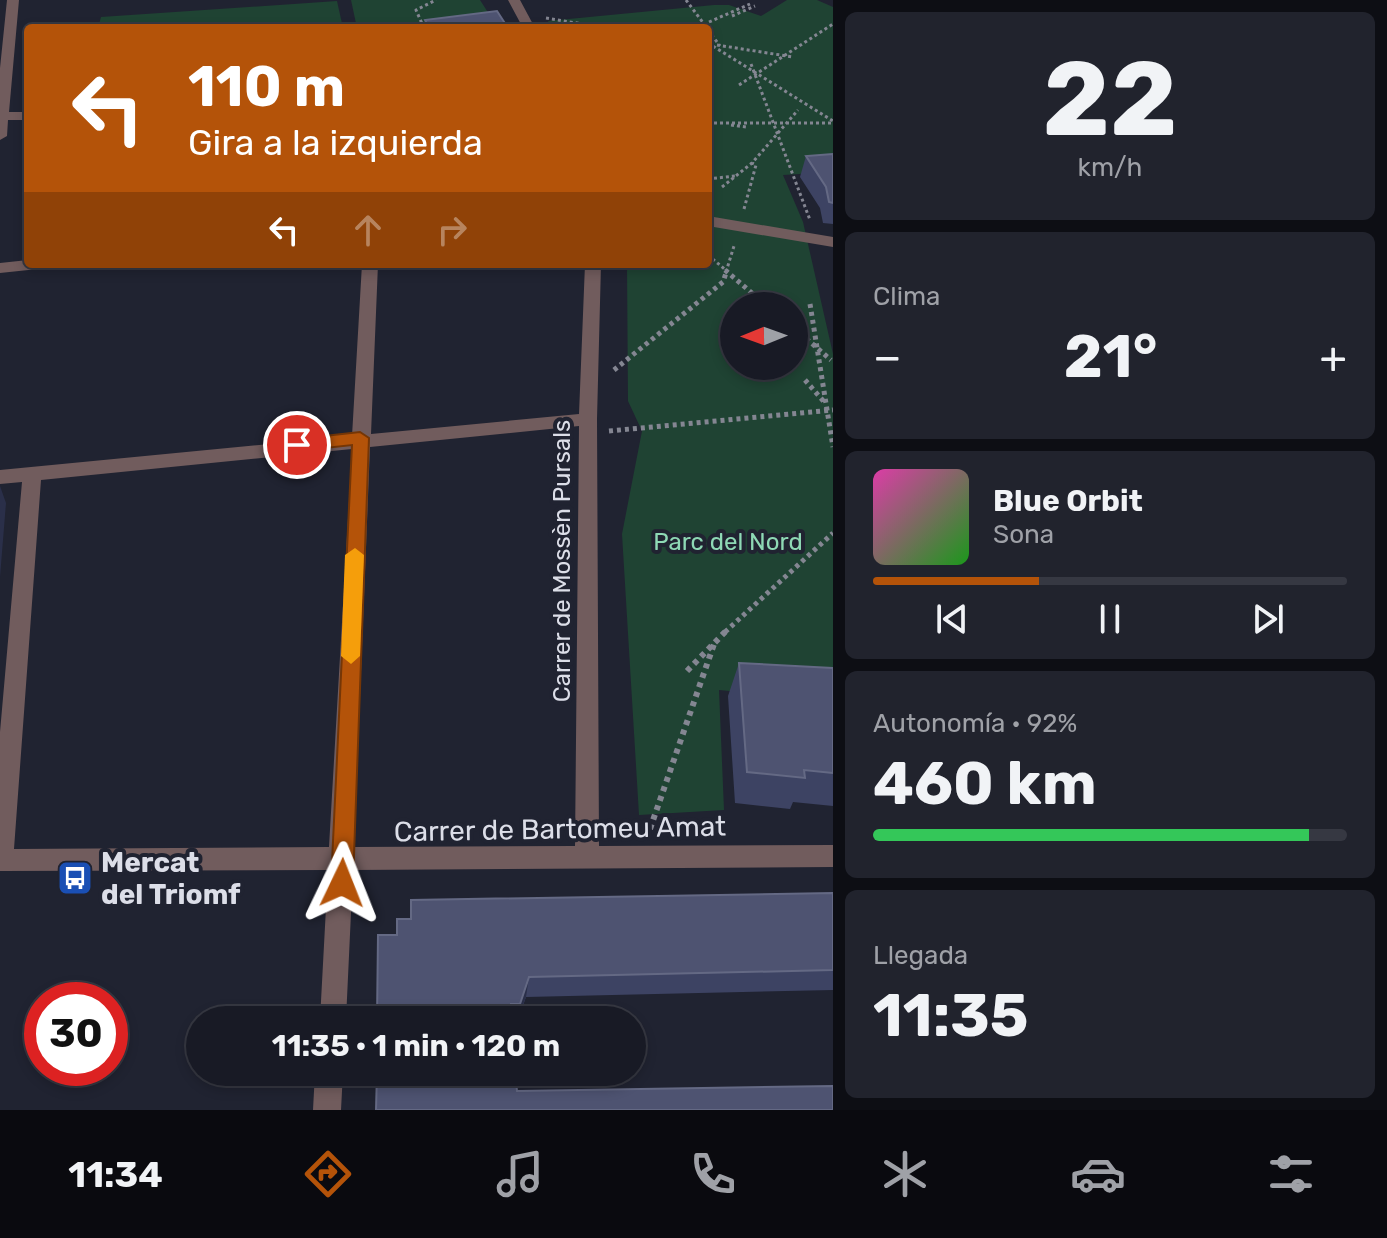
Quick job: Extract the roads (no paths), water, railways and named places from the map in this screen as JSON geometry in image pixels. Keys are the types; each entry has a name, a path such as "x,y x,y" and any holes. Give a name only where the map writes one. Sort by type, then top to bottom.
{"street":[{"path":"0,136 5,28 13,0"},
{"path":"514,0 533,22"},
{"path":"1,116 24,116"},
{"path":"712,222 833,242"},
{"path":"0,268 24,265"},
{"path":"334,1006 370,268"},
{"name":"Carrer de Mossèn Pursals","path":"587,859 588,419 593,268"},
{"path":"0,477 360,438 588,419"},
{"path":"0,860 32,474"},
{"name":"Carrer de Bartomeu Amat","path":"0,860 833,856"},
{"path":"327,1110 328,1086"}],"place":[{"name":"Mercat del Triomf","path":"75,878"}],"park label":[{"name":"Parc del Nord","path":"728,542"}]}
